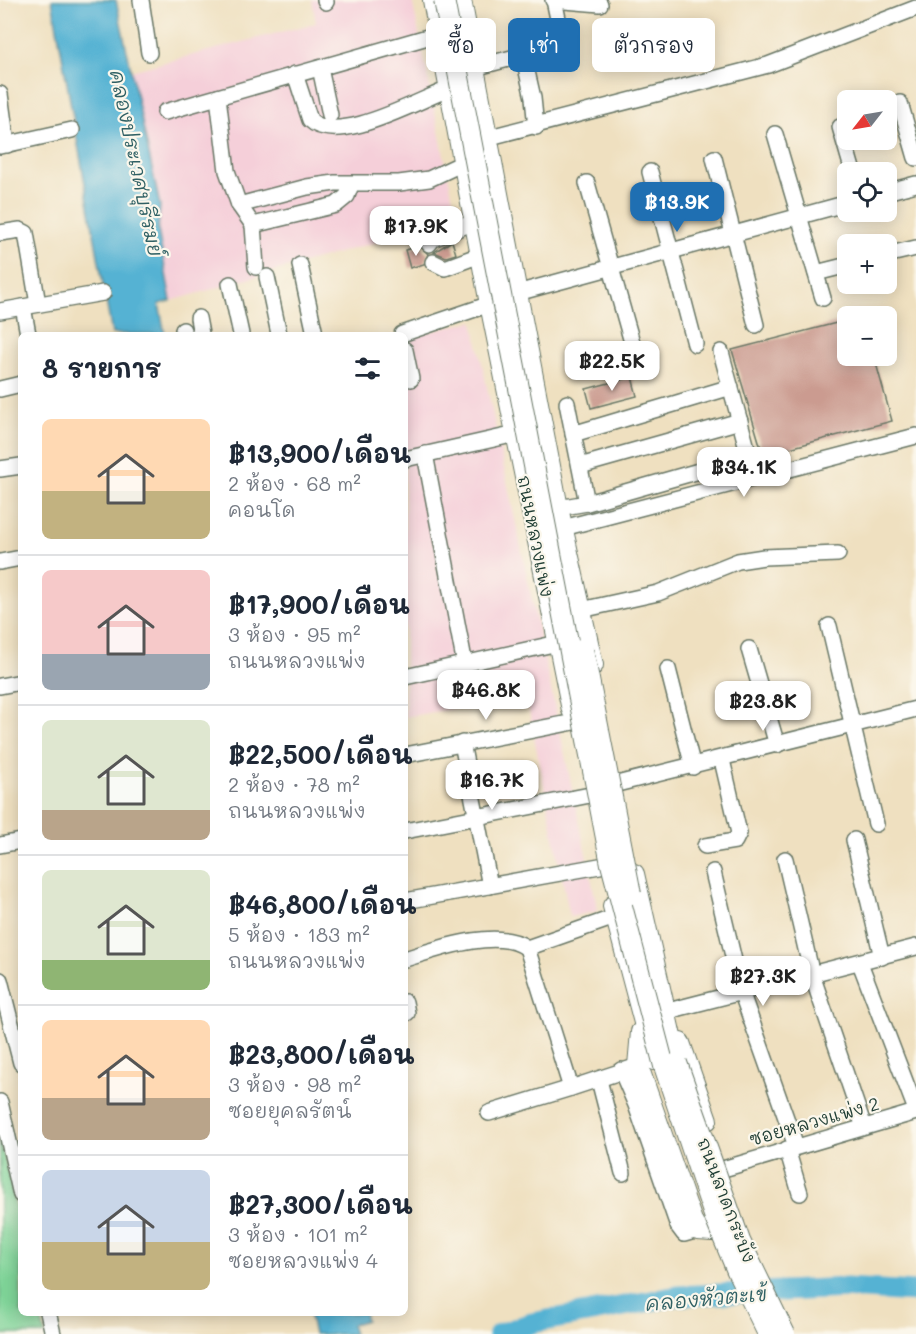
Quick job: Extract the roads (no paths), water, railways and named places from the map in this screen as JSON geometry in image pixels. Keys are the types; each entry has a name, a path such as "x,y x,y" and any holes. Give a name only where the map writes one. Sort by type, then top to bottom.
{"main road":[{"name":"ถนนหลวงแพ่ง","path":"433,0 436,18"},
{"path":"444,0 610,864 663,1066 715,1218 737,1271 768,1334"},
{"path":"462,5 464,68 472,163 521,367 579,629 648,981 672,1071 701,1161 729,1231 776,1334"},
{"name":"ถนนหลวงแพ่ง","path":"446,72 472,163 474,222 480,255 604,865 642,1024 639,1068"},
{"name":"ถนนหลวงแพ่ง","path":"475,72 558,508 617,784 644,927 677,1063"},
{"path":"639,1068 698,1230 712,1231 737,1220 739,1216 687,1060 664,1013"},
{"name":"ถนนลาดกระบัง","path":"677,1063 740,1240 785,1334"},
{"name":"ถนนลาดกระบัง","path":"639,1068 720,1249 761,1334"}],"street":[{"path":"141,0 149,53"},
{"path":"558,18 554,0 600,4"},
{"path":"486,138 768,65 916,8"},
{"path":"165,112 426,37"},
{"path":"320,68 330,115"},
{"path":"526,72 533,98 536,126"},
{"path":"295,74 310,120 315,125 330,130 342,129 404,110 449,88"},
{"path":"0,94 4,145 72,130"},
{"path":"218,97 224,153 231,187 239,205 253,225 262,272 278,332"},
{"path":"900,103 916,158"},
{"path":"775,134 823,298"},
{"path":"714,158 756,325"},
{"path":"239,205 307,187 429,179 472,163"},
{"path":"650,172 695,344"},
{"path":"587,183 635,353"},
{"path":"897,189 916,184"},
{"path":"253,225 336,205 347,196 351,185"},
{"path":"517,293 837,206"},
{"path":"429,244 434,239 474,222"},
{"path":"0,233 20,230 26,233 31,306 28,332"},
{"path":"897,252 916,248"},
{"path":"433,262 445,268 480,255"},
{"path":"300,265 315,332"},
{"path":"816,273 837,268"},
{"path":"230,284 241,332"},
{"path":"0,311 103,293"},
{"path":"408,332 490,304"},
{"path":"198,318 201,332"},
{"path":"558,508 587,503 741,459 746,455 747,447 721,352"},
{"path":"408,364 411,379"},
{"path":"0,389 18,385"},
{"path":"573,434 731,387"},
{"path":"567,402 587,503"},
{"path":"580,466 740,420"},
{"path":"408,458 516,434"},
{"path":"563,528 916,436"},
{"path":"425,454 465,665"},
{"path":"0,469 18,466"},
{"path":"581,609 657,593 738,561 764,557 838,555"},
{"path":"0,561 18,558"},
{"path":"829,626 855,725 876,824"},
{"path":"408,676 558,643"},
{"path":"749,649 777,745"},
{"path":"668,669 693,767"},
{"path":"0,685 18,682"},
{"path":"617,784 722,760 916,709"},
{"path":"408,754 574,722"},
{"path":"462,743 490,886"},
{"path":"705,846 735,841 739,833 722,760"},
{"path":"408,830 590,795"},
{"path":"854,840 882,957"},
{"path":"0,845 18,842"},
{"path":"785,859 812,975 864,1126"},
{"path":"408,900 604,865"},
{"path":"713,872 741,994 791,1148 800,1194"},
{"path":"526,948 615,917"},
{"path":"408,957 487,939 511,940 526,948 571,1088"},
{"path":"664,1013 916,947"},
{"path":"860,963 916,1111"},
{"path":"0,980 18,1051"},
{"path":"489,1113 639,1068"},
{"path":"599,1080 623,1173"},
{"path":"0,1102 18,1182"},
{"name":"ซอยหลวงแพ่ง 2","path":"723,1169 916,1111"},
{"path":"49,1316 53,1334"}],"water":[{"name":"คลองประเวศบุรีรมย์","path":"52,0 116,0 160,206 158,230 171,301 159,304 165,332 112,332"},
{"path":"310,1316 365,1316 366,1320 351,1325 354,1334 314,1334"}],"waterway":[{"name":"คลองหัวตะเข้","path":"499,1334 532,1323 678,1296 846,1288 916,1292"}]}
